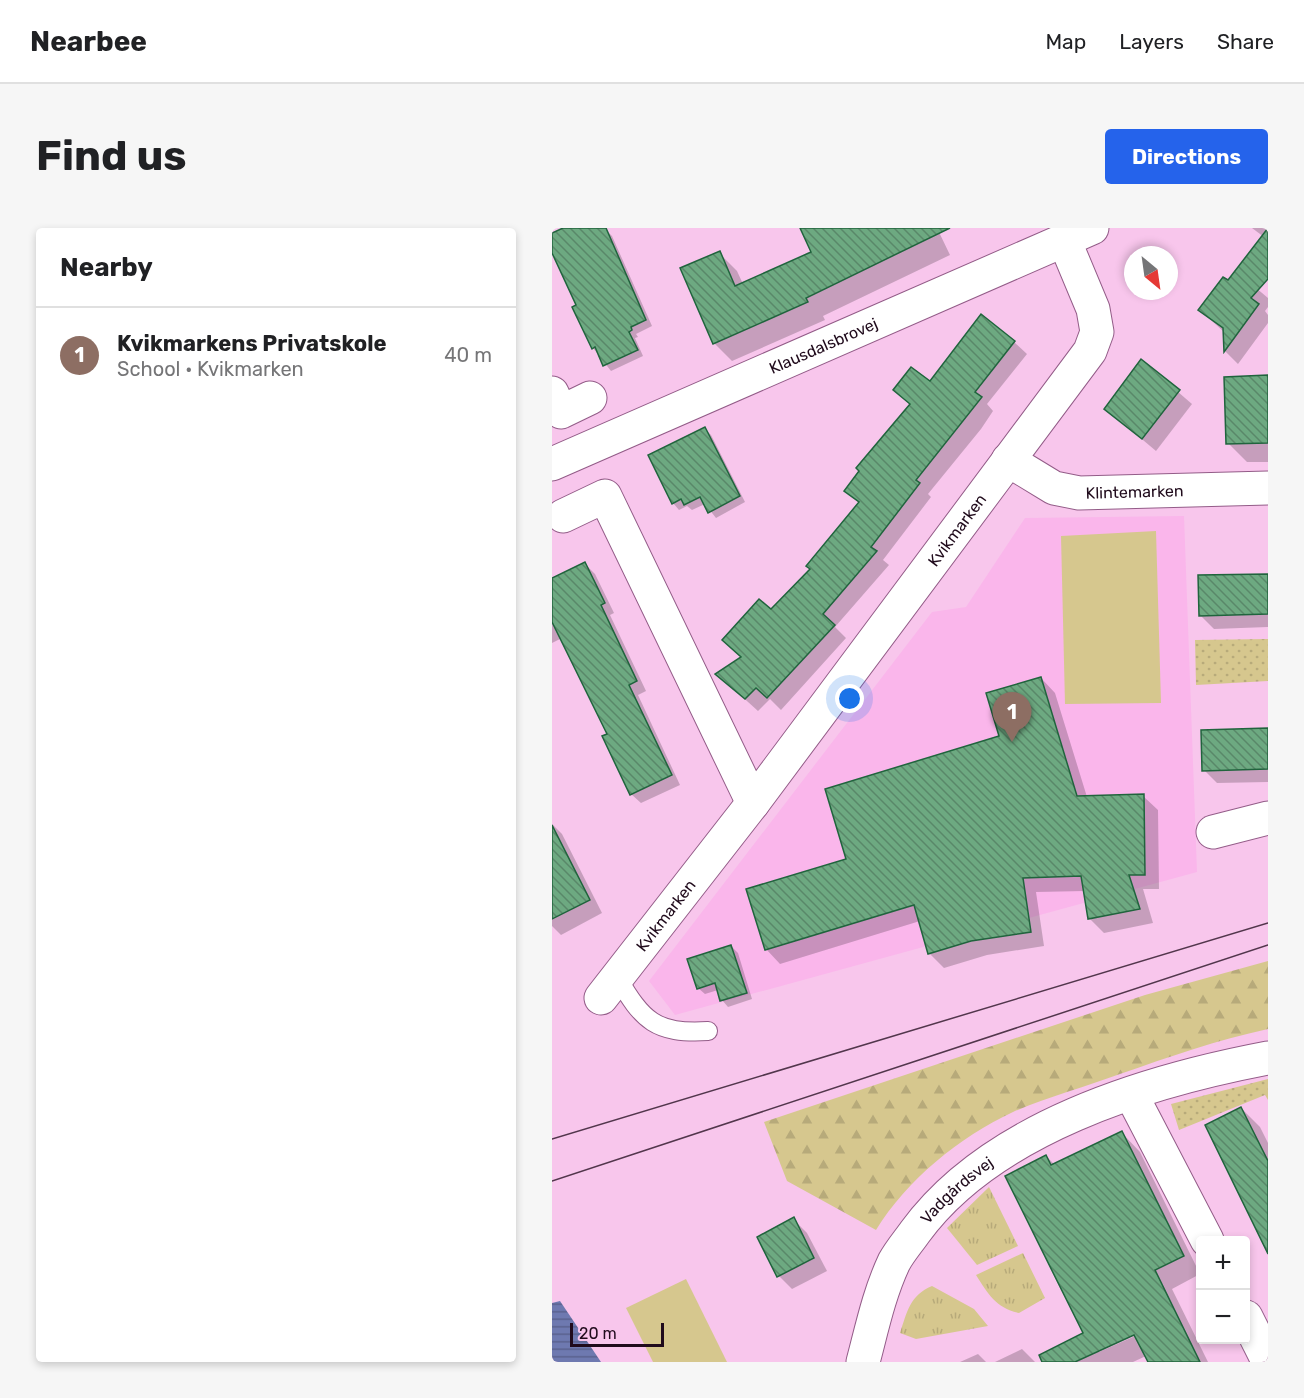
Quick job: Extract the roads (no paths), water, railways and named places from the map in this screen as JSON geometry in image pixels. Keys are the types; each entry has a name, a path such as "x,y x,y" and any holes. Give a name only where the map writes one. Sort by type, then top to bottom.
{"street":[{"name":"Kvikmarken","path":"609,988 753,803 1090,351 1097,332 1078,235"},
{"name":"Klausdalsbrovej","path":"552,464 1078,235"},
{"path":"552,393 561,412 590,398"},
{"name":"Klintemarken","path":"1008,460 1054,488 1079,493 1268,488"},
{"path":"563,516 605,496 753,803"},
{"path":"1213,832 1268,818"},
{"name":"Vadgårdsvej","path":"862,1362 878,1302 895,1260 929,1214 962,1182 1000,1153 1046,1128 1131,1094 1201,1071 1268,1058"},
{"path":"1131,1094 1205,1236"},
{"path":"1250,1327 1268,1361"}],"lane":[{"path":"609,988 668,1030 708,1031"}],"water":[{"path":"560,1301 601,1362 552,1362 552,1303"}],"tram line":[{"path":"552,1139 1268,923"},
{"path":"552,1181 1268,945"}],"place":[{"name":"Kvikmarkens Privatskole","path":"1012,742"}]}
